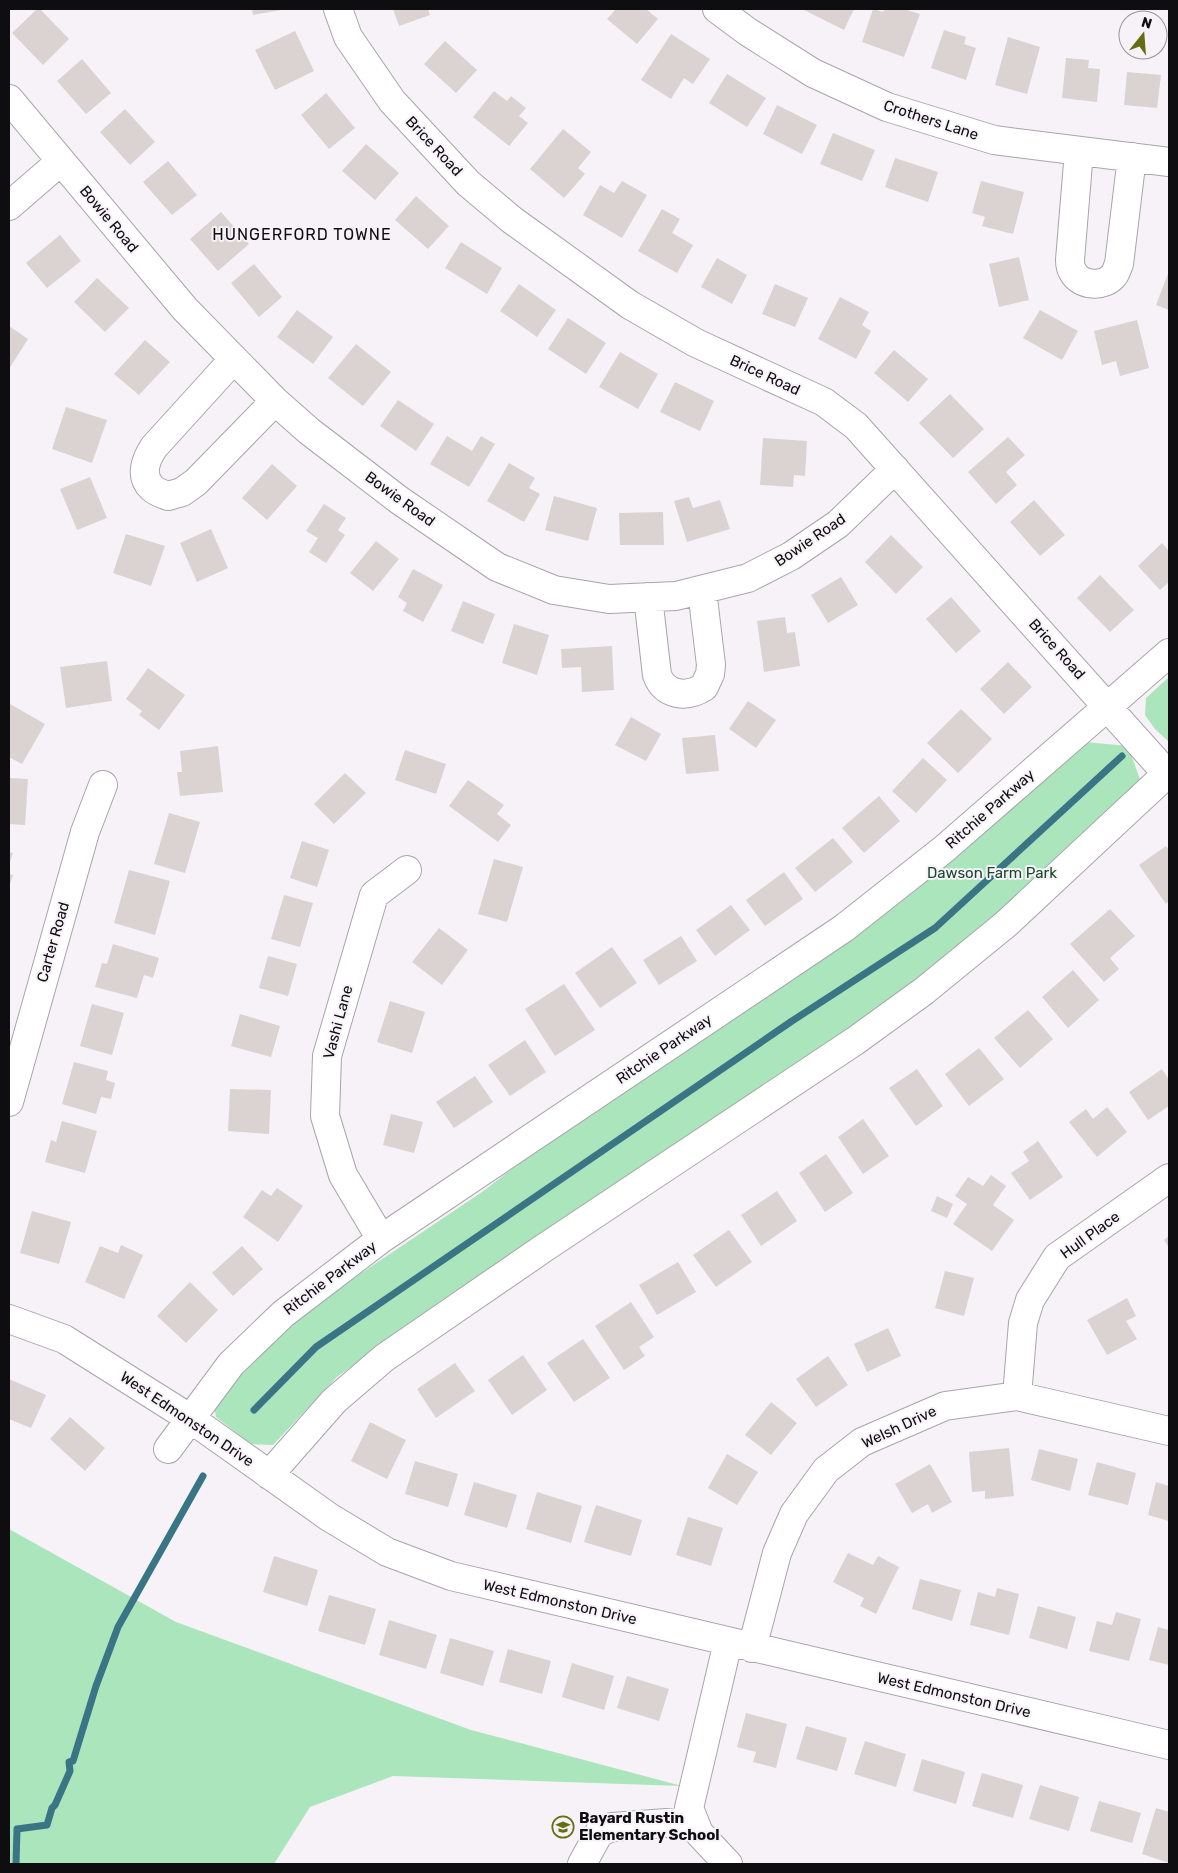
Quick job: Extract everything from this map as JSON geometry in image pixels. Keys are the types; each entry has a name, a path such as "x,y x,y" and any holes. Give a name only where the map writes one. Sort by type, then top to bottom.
{"street":[{"name":"Brice Road","path":"338,9 348,36 392,101 468,183 512,220 630,305 696,343 824,402 856,426 1169,774"},
{"name":"Crothers Lane","path":"717,9 748,32 813,73 887,107 994,140 1169,162"},
{"name":"Bowie Road","path":"9,99 185,309 274,401 309,431 399,500 497,568 554,590 608,599 676,596 702,590 748,578 791,556 838,524 895,469"},
{"path":"1079,151 1070,260 1072,272 1080,280 1093,284 1106,283 1114,275 1119,264 1132,157"},
{"path":"9,206 61,161"},
{"path":"233,360 146,458 144,474 152,488 168,496 182,492 196,482 274,401"},
{"path":"648,597 657,675 660,683 670,692 690,693 704,687 710,674 702,590"},
{"name":"Ritchie Parkway","path":"168,1448 231,1364 283,1314 381,1239 844,928 944,850 1169,653"},
{"path":"269,1475 334,1401 384,1358 544,1248 855,1041 924,992 1006,924 1169,774"},
{"name":"Carter Road","path":"9,1102 84,832 103,785"},
{"name":"Vashi Lane","path":"381,1239 343,1175 325,1116 327,1056 374,895 406,870"},
{"name":"Hull Place","path":"1017,1396 1023,1323 1030,1300 1057,1257 1169,1178"},
{"name":"West Edmonston Drive","path":"9,1318 64,1339 191,1419 329,1517 387,1552 452,1576 1169,1745"},
{"name":"Welsh Drive","path":"694,1820 689,1808 740,1645 794,1514 826,1470 862,1442 945,1406 1017,1396 1169,1431"},
{"path":"582,1864 598,1833 612,1827 694,1820 699,1833 724,1860 752,1864"}],"green space":[{"path":"1169,677 1169,742 1155,729 1145,715 1146,698"},
{"name":"Dawson Farm Park","path":"1085,742 1128,746 1142,785 1017,906 837,1036 659,1158 439,1302 337,1377 273,1445 251,1444 216,1417 214,1406 219,1393 293,1319 482,1192 630,1079"},
{"path":"9,1529 176,1622 471,1730 682,1786 393,1776 310,1807 274,1864 9,1864"}],"building":[{"path":"37,9 40,9 69,39 43,65 12,33"},
{"path":"252,9 281,9 281,10 253,15"},
{"path":"393,9 428,9 430,15 399,26"},
{"path":"616,9 646,9 658,19 637,44 607,19"},
{"path":"802,9 854,9 844,30"},
{"path":"873,9 883,12 885,9 904,9 920,14 904,57 862,42"},
{"path":"944,30 966,37 964,44 976,48 966,80 931,68"},
{"path":"295,31 314,71 275,90 255,50"},
{"path":"671,34 710,59 693,84 684,78 671,99 641,80"},
{"path":"1008,37 1040,47 1027,94 995,85"},
{"path":"445,41 477,70 456,93 424,64"},
{"path":"1066,58 1089,60 1088,68 1100,69 1097,102 1062,98"},
{"path":"82,59 111,93 86,114 57,81"},
{"path":"1127,72 1161,75 1157,108 1124,105"},
{"path":"727,74 766,98 747,127 709,103"},
{"path":"494,91 507,101 511,96 526,108 519,116 528,123 509,146 473,117"},
{"path":"326,93 355,128 329,149 301,115"},
{"path":"777,105 817,125 802,154 763,134"},
{"path":"125,109 155,142 130,165 100,132"},
{"path":"563,129 591,152 578,168 585,174 564,198 530,169"},
{"path":"833,133 875,150 862,181 820,164"},
{"path":"366,144 399,173 375,200 342,171"},
{"path":"895,158 938,172 928,202 885,187"},
{"path":"168,161 197,195 172,215 143,182"},
{"path":"622,181 647,195 622,238 583,215 600,185 614,193"},
{"path":"981,181 1024,192 1013,234 982,226 985,217 972,213"},
{"path":"416,196 449,226 428,249 395,220"},
{"path":"662,209 680,219 672,233 693,245 677,273 638,251"},
{"path":"221,212 249,244 218,271 190,239"},
{"path":"60,235 81,261 47,288 26,263"},
{"path":"461,242 502,268 487,294 445,268"},
{"path":"1019,257 1029,300 999,307 989,264"},
{"path":"717,258 747,275 732,304 701,287"},
{"path":"254,264 282,297 259,317 231,283"},
{"path":"1169,271 1169,310 1156,305"},
{"path":"97,278 129,308 105,332 74,302"},
{"path":"519,284 556,310 537,337 500,311"},
{"path":"775,284 808,298 795,327 762,314"},
{"path":"840,297 869,312 862,325 871,331 856,359 818,339"},
{"path":"297,310 333,337 313,364 277,337"},
{"path":"1040,310 1078,331 1062,360 1023,338"},
{"path":"568,318 606,343 586,374 548,349"},
{"path":"1137,320 1149,368 1120,376 1116,361 1102,365 1094,331"},
{"path":"9,326 28,339 9,369"},
{"path":"145,340 170,362 139,395 114,374"},
{"path":"356,344 391,372 363,406 328,378"},
{"path":"894,350 928,379 908,402 874,373"},
{"path":"620,352 658,374 638,409 599,387"},
{"path":"675,382 714,401 700,431 660,412"},
{"path":"950,394 984,429 953,458 919,423"},
{"path":"398,400 434,424 416,451 380,426"},
{"path":"66,407 107,420 92,463 52,449"},
{"path":"447,436 472,451 481,436 495,444 469,487 430,464"},
{"path":"1008,437 1025,455 1006,472 1017,485 996,504 968,472"},
{"path":"763,438 807,441 805,476 794,475 793,487 760,485"},
{"path":"509,463 535,478 529,488 540,494 524,522 487,501"},
{"path":"272,464 297,486 267,520 242,498"},
{"path":"90,477 107,518 77,530 60,489"},
{"path":"554,496 597,508 588,541 545,530"},
{"path":"689,497 693,508 720,500 730,529 687,542 674,501"},
{"path":"1034,500 1065,535 1040,556 1010,522"},
{"path":"324,504 346,518 338,530 345,535 326,563 309,552 318,538 306,531"},
{"path":"663,512 664,545 620,545 619,513"},
{"path":"211,529 228,568 197,582 180,543"},
{"path":"126,534 165,546 151,586 113,573"},
{"path":"891,535 923,567 896,594 865,562"},
{"path":"376,541 399,559 373,591 350,573"},
{"path":"1162,543 1169,551 1169,582 1160,590 1138,566"},
{"path":"413,569 443,585 423,622 403,611 407,603 398,597"},
{"path":"1100,575 1134,610 1110,632 1077,598"},
{"path":"841,577 858,605 828,623 811,595"},
{"path":"951,597 981,631 956,653 926,619"},
{"path":"463,601 495,614 483,644 451,631"},
{"path":"785,617 787,633 795,632 800,666 764,672 757,621"},
{"path":"514,624 549,635 537,675 502,663"},
{"path":"612,646 614,690 582,692 581,667 562,668 561,649"},
{"path":"107,661 112,701 66,708 60,667"},
{"path":"1008,662 1032,687 1004,714 980,689"},
{"path":"148,668 185,695 159,730 139,715 142,711 126,699"},
{"path":"748,701 776,720 756,748 729,729"},
{"path":"10,704 45,724 22,764 9,757"},
{"path":"961,709 992,739 958,773 927,743"},
{"path":"631,717 661,734 646,761 615,745"},
{"path":"715,735 719,771 686,774 682,738"},
{"path":"218,746 223,792 180,796 177,772 182,772 180,751"},
{"path":"405,750 446,764 436,794 395,780"},
{"path":"923,758 947,780 916,813 892,791"},
{"path":"345,773 366,793 334,824 314,804"},
{"path":"9,778 28,779 25,825 9,824"},
{"path":"468,780 504,805 497,814 511,825 498,842 449,806"},
{"path":"879,796 900,821 864,853 842,828"},
{"path":"169,813 200,822 185,873 154,864"},
{"path":"833,838 853,862 815,892 795,868"},
{"path":"302,841 329,850 317,887 290,878"},
{"path":"1166,846 1169,850 1169,901 1166,904 1139,865"},
{"path":"9,852 13,853 9,865"},
{"path":"494,859 523,867 507,922 478,914"},
{"path":"129,870 170,881 155,935 114,923"},
{"path":"784,872 803,899 765,926 746,900"},
{"path":"9,874 13,875 9,887"},
{"path":"284,895 313,903 300,947 271,939"},
{"path":"731,905 750,930 715,956 696,930"},
{"path":"1110,909 1135,936 1110,958 1119,969 1104,982 1070,944"},
{"path":"439,928 468,950 442,985 412,962"},
{"path":"681,936 697,961 659,985 643,960"},
{"path":"113,944 159,958 153,978 144,975 137,998 95,987 102,963 107,964"},
{"path":"612,947 637,983 600,1008 575,973"},
{"path":"268,956 297,964 288,996 259,988"},
{"path":"1073,970 1099,1000 1068,1028 1042,997"},
{"path":"564,984 595,1030 555,1056 525,1009"},
{"path":"390,1001 425,1012 412,1053 377,1042"},
{"path":"92,1004 124,1013 112,1055 80,1046"},
{"path":"1028,1010 1053,1039 1020,1068 994,1038"},
{"path":"240,1014 280,1026 271,1057 231,1046"},
{"path":"525,1040 546,1072 510,1096 488,1065"},
{"path":"979,1048 1004,1079 969,1106 945,1074"},
{"path":"74,1062 108,1071 106,1080 115,1083 111,1099 101,1097 96,1114 62,1104"},
{"path":"917,1069 943,1106 916,1126 889,1088"},
{"path":"1162,1069 1169,1080 1169,1106 1148,1120 1129,1092"},
{"path":"475,1076 493,1102 454,1128 436,1102"},
{"path":"230,1089 271,1090 269,1134 228,1131"},
{"path":"1107,1107 1127,1132 1097,1157 1069,1122 1086,1109 1093,1119"},
{"path":"391,1114 423,1122 414,1153 383,1145"},
{"path":"863,1119 889,1156 863,1174 838,1137"},
{"path":"62,1121 97,1131 85,1173 45,1162 51,1140 56,1142"},
{"path":"1038,1141 1063,1177 1030,1200 1011,1173 1029,1161 1023,1152"},
{"path":"826,1154 853,1193 825,1212 799,1173"},
{"path":"991,1175 1006,1186 993,1205 1014,1220 992,1251 953,1224 967,1204 955,1196 968,1177 983,1186"},
{"path":"277,1188 303,1206 278,1242 243,1217 262,1190 271,1196"},
{"path":"777,1191 797,1221 761,1246 741,1215"},
{"path":"937,1196 953,1204 947,1218 931,1211"},
{"path":"32,1211 71,1222 59,1264 20,1253"},
{"path":"729,1230 752,1262 716,1287 693,1255"},
{"path":"1169,1236 1169,1248 1164,1240"},
{"path":"121,1245 143,1255 124,1299 85,1282 100,1246 118,1253"},
{"path":"242,1246 263,1269 233,1296 212,1273"},
{"path":"678,1262 696,1292 657,1315 639,1285"},
{"path":"945,1271 974,1278 964,1316 935,1308"},
{"path":"190,1282 218,1310 186,1343 157,1316"},
{"path":"1127,1298 1136,1316 1126,1321 1137,1339 1107,1355 1087,1320"},
{"path":"631,1302 654,1337 639,1347 645,1356 624,1370 595,1326"},
{"path":"888,1328 901,1356 867,1372 854,1344"},
{"path":"583,1339 610,1378 574,1402 547,1363"},
{"path":"523,1355 547,1390 512,1415 488,1380"},
{"path":"828,1356 848,1385 816,1407 796,1379"},
{"path":"455,1363 475,1391 436,1418 417,1389"},
{"path":"9,1379 46,1395 31,1428 9,1419"},
{"path":"771,1402 797,1423 771,1455 745,1435"},
{"path":"70,1417 105,1448 85,1471 50,1439"},
{"path":"370,1422 406,1440 387,1479 351,1461"},
{"path":"1009,1448 1014,1496 985,1499 985,1491 972,1492 969,1452"},
{"path":"1039,1449 1078,1459 1070,1491 1031,1480"},
{"path":"727,1454 758,1472 737,1505 708,1488"},
{"path":"415,1461 458,1474 448,1507 405,1494"},
{"path":"1097,1462 1136,1473 1128,1505 1088,1495"},
{"path":"930,1464 952,1502 932,1513 928,1504 912,1513 895,1484"},
{"path":"474,1482 517,1495 507,1528 464,1515"},
{"path":"1156,1482 1169,1486 1169,1521 1148,1515"},
{"path":"537,1492 582,1506 571,1543 526,1529"},
{"path":"596,1505 642,1520 631,1556 584,1542"},
{"path":"688,1517 723,1528 711,1566 676,1555"},
{"path":"848,1553 873,1565 878,1556 899,1567 876,1614 860,1606 864,1598 833,1582"},
{"path":"274,1556 318,1570 307,1606 263,1592"},
{"path":"920,1579 961,1590 952,1621 912,1609"},
{"path":"997,1588 1019,1594 1009,1635 970,1625 978,1592 995,1597"},
{"path":"329,1595 376,1609 365,1645 318,1631"},
{"path":"1038,1606 1076,1617 1067,1649 1029,1638"},
{"path":"1116,1612 1141,1619 1129,1661 1089,1651 1097,1621 1112,1625"},
{"path":"389,1620 437,1635 426,1669 379,1655"},
{"path":"1158,1627 1169,1630 1169,1665 1149,1660"},
{"path":"450,1638 494,1651 483,1686 440,1673"},
{"path":"508,1649 551,1661 542,1694 499,1682"},
{"path":"572,1663 614,1676 604,1710 562,1697"},
{"path":"627,1676 669,1689 659,1721 617,1708"},
{"path":"746,1713 787,1724 776,1768 753,1762 756,1752 737,1747"},
{"path":"806,1726 847,1738 837,1771 796,1759"},
{"path":"865,1741 906,1754 896,1787 854,1774"},
{"path":"922,1759 965,1772 956,1804 913,1791"},
{"path":"982,1773 1023,1785 1013,1818 972,1806"},
{"path":"1040,1785 1079,1797 1069,1831 1029,1819"},
{"path":"1099,1801 1141,1813 1132,1843 1090,1831"},
{"path":"1156,1808 1169,1812 1169,1863 1142,1854"}],"waterway":[{"path":"254,1410 316,1347 792,1021 935,928 1122,756"},
{"path":"16,1864 17,1829 47,1825 52,1808 70,1771 69,1762 73,1761 96,1686 118,1627 203,1476"}],"place":[{"name":"Bayard Rustin Elementary School","path":"563,1827"}],"district":[{"name":"HUNGERFORD TOWNE","path":"302,234"}]}
